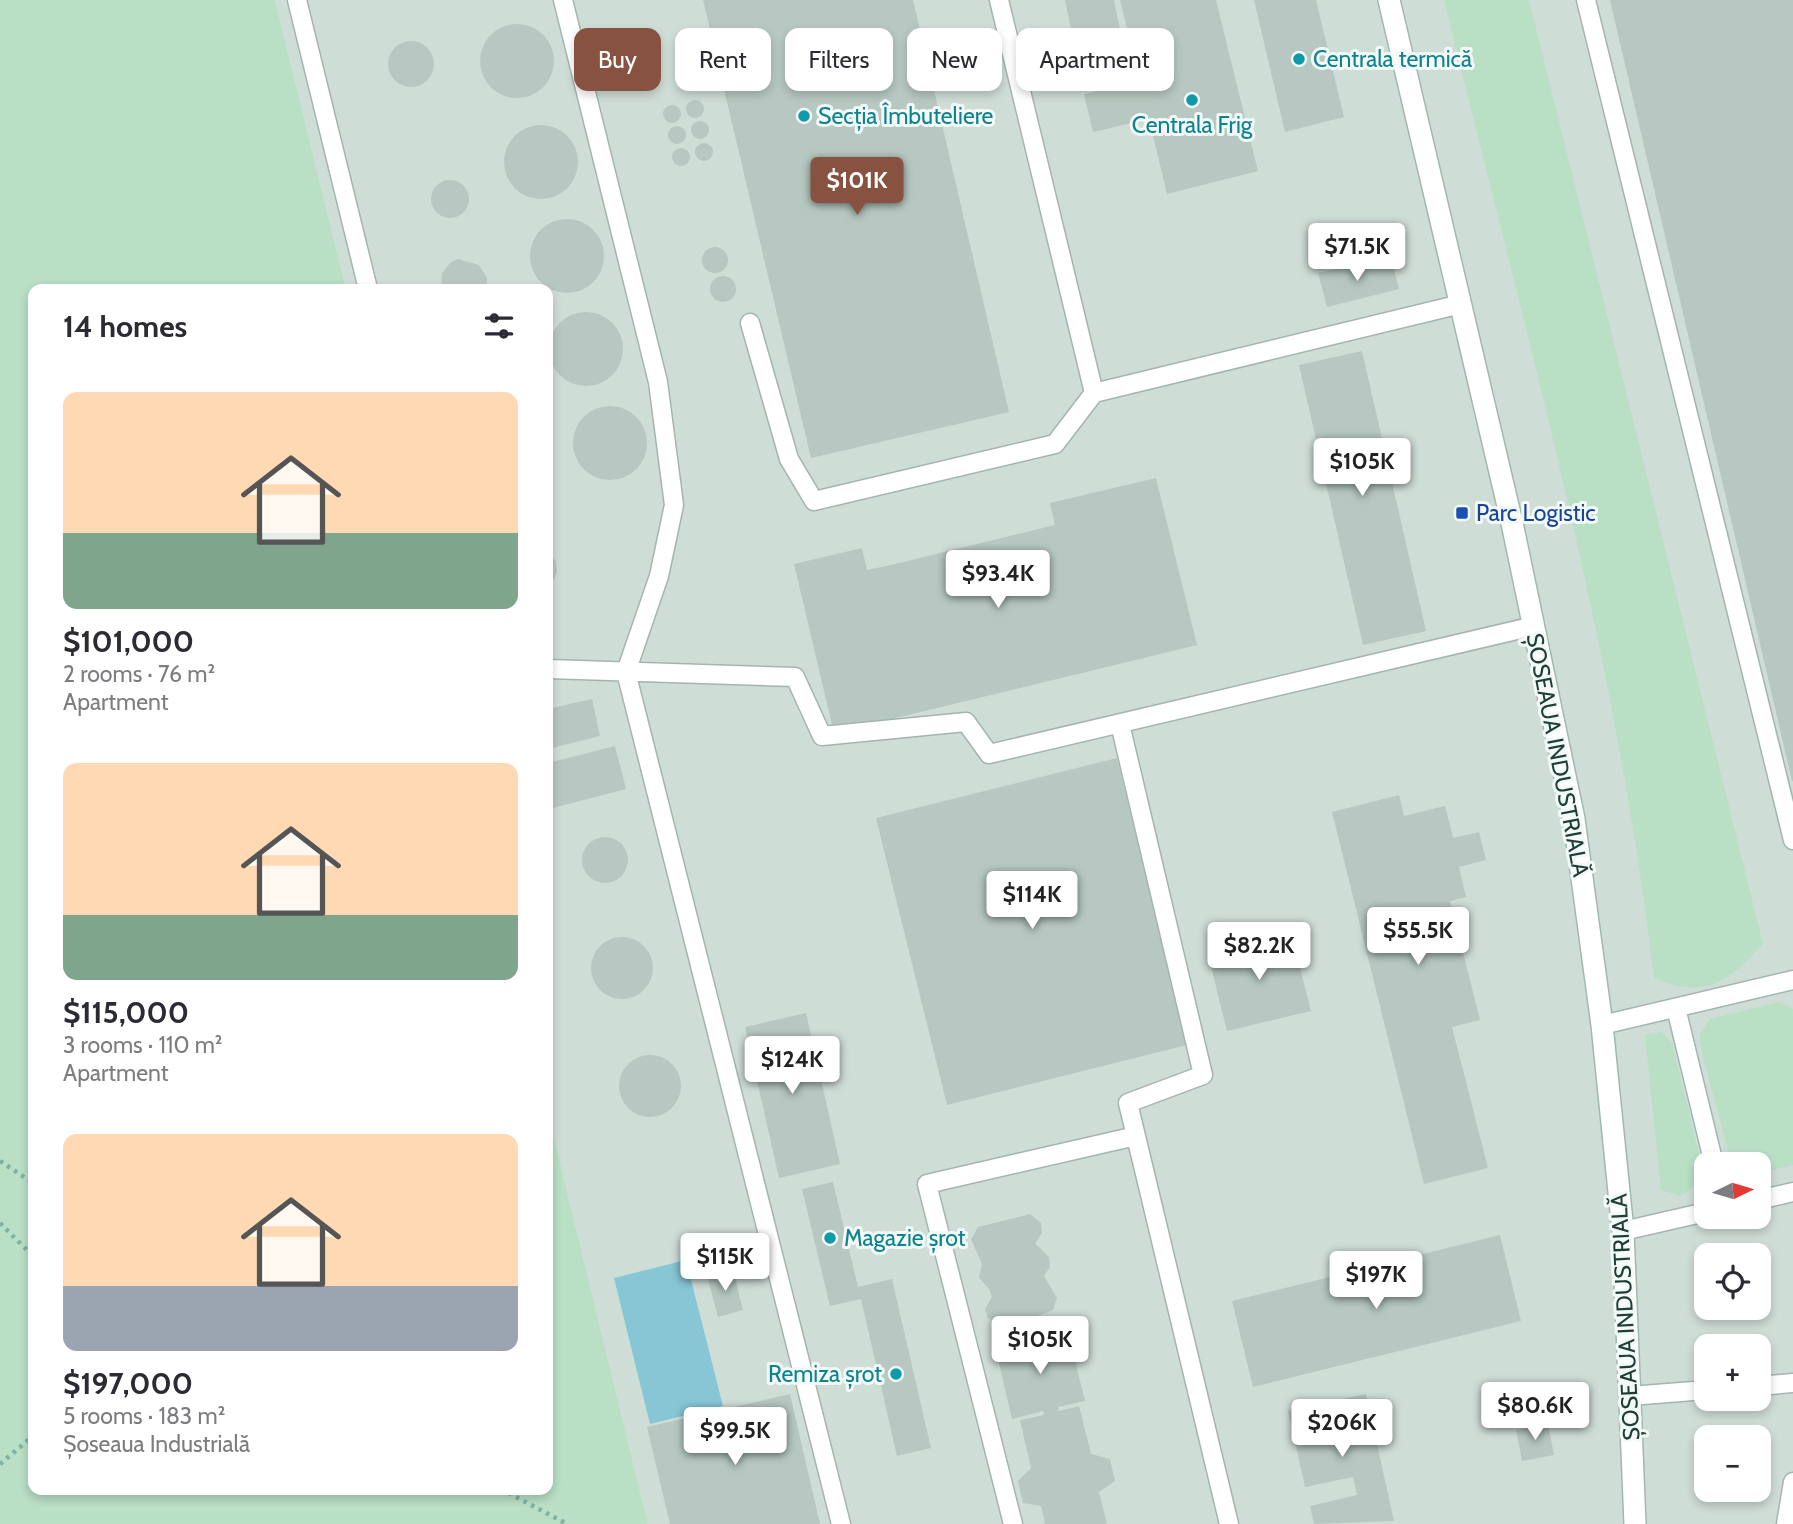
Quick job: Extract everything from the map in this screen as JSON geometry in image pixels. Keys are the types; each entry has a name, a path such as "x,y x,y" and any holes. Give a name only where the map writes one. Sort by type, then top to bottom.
{"street":[{"name":"ȘOSEAUA INDUSTRIALĂ","path":"1389,0 1534,626 1574,819 1602,1025 1623,1231 1635,1524"}],"lane":[{"path":"297,0 367,284"},
{"path":"563,0 658,382 674,505 659,576 626,672 841,1524"},
{"path":"999,0 1094,393"},
{"path":"1586,0 1793,840"},
{"path":"750,323 789,459 814,501 1055,444 1094,393 1461,304"},
{"path":"553,670 795,677 822,736 965,722 989,754 1534,626"},
{"path":"1121,724 1203,1075 1128,1103 1229,1524"},
{"path":"1602,1025 1793,980"},
{"path":"1676,1007 1711,1152"},
{"path":"1013,1524 927,1184 1136,1136"},
{"path":"1771,1197 1793,1192"},
{"path":"1623,1231 1694,1215"},
{"path":"1771,1385 1793,1383"},
{"path":"1630,1396 1694,1391"},
{"path":"1786,1524 1793,1482"}],"path":[{"path":"0,1161 28,1180"},
{"path":"0,1223 28,1251"},
{"path":"0,1464 28,1440"},
{"path":"511,1495 567,1524"}],"shaded area":[{"path":"275,0 1793,0 1793,1524 648,1524 553,1134 553,284 345,284"}],"green space":[{"path":"0,0 275,0 345,284 28,284 28,1495 553,1495 553,1134 648,1524 0,1524"},
{"path":"1444,0 1529,0 1763,944 1739,968 1714,984 1687,987 1654,978 1637,854 1591,608 1535,364"},
{"path":"1779,1002 1793,1009 1793,1165 1771,1170 1771,1152 1728,1152 1701,1049 1700,1034 1710,1019"},
{"path":"1661,1032 1672,1043 1699,1152 1694,1152 1694,1184 1681,1196 1661,1190 1645,1035"}],"water":[{"path":"686,1260 723,1406 650,1424 614,1278"}],"building":[{"path":"703,0 913,0 920,28 907,28 907,91 934,91 1009,412 811,458 724,91 771,91 771,28 710,28"},
{"path":"1065,0 1114,0 1120,28 1071,28"},
{"name":"Centrala Frig","path":"1120,0 1216,0 1258,171 1167,194 1149,119 1093,132 1084,94 1097,91 1174,91 1174,28 1127,28"},
{"name":"Centrala termică","path":"1254,0 1316,0 1344,117 1285,132"},
{"path":"1610,0 1793,0 1793,781 1792,781"},
{"path":"510,24 524,24 538,30 548,40 554,61 548,82 538,92 524,98 510,98 496,92 486,82 480,68 480,54 486,40 496,30"},
{"path":"411,41 420,42 427,48 433,55 433,73 427,80 420,86 411,87 402,86 395,80 389,73 388,64 389,55 395,48 402,42"},
{"path":"695,100 701,103 704,109 701,115 695,118 689,115 686,109 689,103"},
{"path":"672,105 678,108 681,114 678,120 672,123 666,120 663,114 666,108"},
{"path":"700,121 706,124 709,130 706,136 700,139 694,136 691,130 694,124"},
{"path":"534,125 548,125 562,131 572,141 578,162 572,183 562,193 548,199 534,199 520,193 510,183 504,169 504,155 510,141 520,131"},
{"path":"677,126 683,129 686,135 683,141 677,144 671,141 668,135 671,129"},
{"path":"704,143 710,146 713,152 710,158 704,161 698,158 695,152 698,146"},
{"path":"681,148 687,151 690,157 687,163 681,166 675,163 672,157 675,151"},
{"path":"450,180 463,186 469,199 463,212 450,218 437,212 431,199 437,186"},
{"path":"560,219 574,219 588,225 598,235 604,249 604,263 598,277 588,287 574,293 553,291 553,284 543,284 536,277 530,263 530,249 536,235 546,225"},
{"path":"715,247 724,251 728,260 724,269 715,273 706,269 702,260 706,251"},
{"path":"458,259 479,265 487,278 486,284 441,284 442,273 451,262"},
{"path":"1366,262 1367,269 1392,263 1399,289 1327,307 1318,273"},
{"path":"723,276 732,280 736,289 732,298 723,302 714,298 710,289 714,280"},
{"path":"579,312 593,312 607,318 617,328 623,342 623,356 617,370 607,380 593,386 579,386 565,380 553,365 555,328 565,318"},
{"path":"1362,351 1426,631 1363,645 1299,365"},
{"path":"603,406 617,406 631,412 641,422 647,443 641,464 631,474 617,480 603,480 589,474 579,464 573,450 573,436 579,422 589,412"},
{"path":"1156,478 1197,645 834,733 794,564 862,548 867,570 891,565 1055,525 1050,503"},
{"path":"553,557 556,562 557,572 553,581"},
{"path":"592,699 600,736 553,748 553,708"},
{"path":"615,746 626,789 553,808 553,762"},
{"path":"1117,758 1187,1045 947,1105 876,818"},
{"path":"1399,795 1404,816 1445,806 1453,838 1479,832 1486,860 1459,867 1466,897 1450,901 1480,1020 1452,1027 1488,1168 1424,1184 1332,812"},
{"path":"605,837 622,843 628,860 622,877 605,883 588,877 582,860 588,843"},
{"path":"1291,933 1311,1011 1227,1031 1208,954"},
{"path":"622,937 644,946 653,968 644,990 622,999 600,990 591,968 600,946"},
{"path":"806,1013 840,1164 779,1178 745,1027"},
{"path":"650,1055 672,1064 681,1086 672,1108 650,1117 628,1108 619,1086 628,1064"},
{"name":"Remiza șrot","path":"833,1182 858,1287 892,1279 931,1448 897,1456 861,1299 830,1306 802,1189"},
{"path":"1030,1214 1041,1223 1042,1233 1035,1243 1049,1257 1050,1267 1044,1276 1057,1298 1053,1310 1037,1316 1038,1322 1064,1316 1085,1401 1058,1407 1059,1411 1079,1406 1091,1454 1110,1459 1115,1481 1099,1492 1107,1524 1045,1524 1041,1506 1023,1503 1018,1481 1031,1468 1020,1420 1044,1415 1043,1411 1012,1419 992,1333 1023,1326 1022,1320 1001,1325 988,1318 985,1309 992,1297 979,1278 982,1264 971,1239 978,1227"},
{"path":"1500,1235 1521,1321 1253,1387 1232,1301"},
{"path":"733,1269 743,1310 718,1317 707,1276"},
{"path":"790,1394 820,1524 670,1524 647,1427"},
{"path":"1366,1394 1394,1521 1314,1524 1310,1506 1357,1495 1353,1477 1305,1487 1288,1411"},
{"path":"1548,1424 1554,1455 1522,1461 1516,1430"}],"place":[{"name":"Centrala termică","path":"1299,59"},
{"name":"Centrala Frig","path":"1192,100"},
{"name":"Secția Îmbuteliere","path":"804,116"},
{"name":"Parc Logistic","path":"1462,513"},
{"name":"Magazie șrot","path":"830,1238"},
{"name":"Remiza șrot","path":"896,1374"}]}
